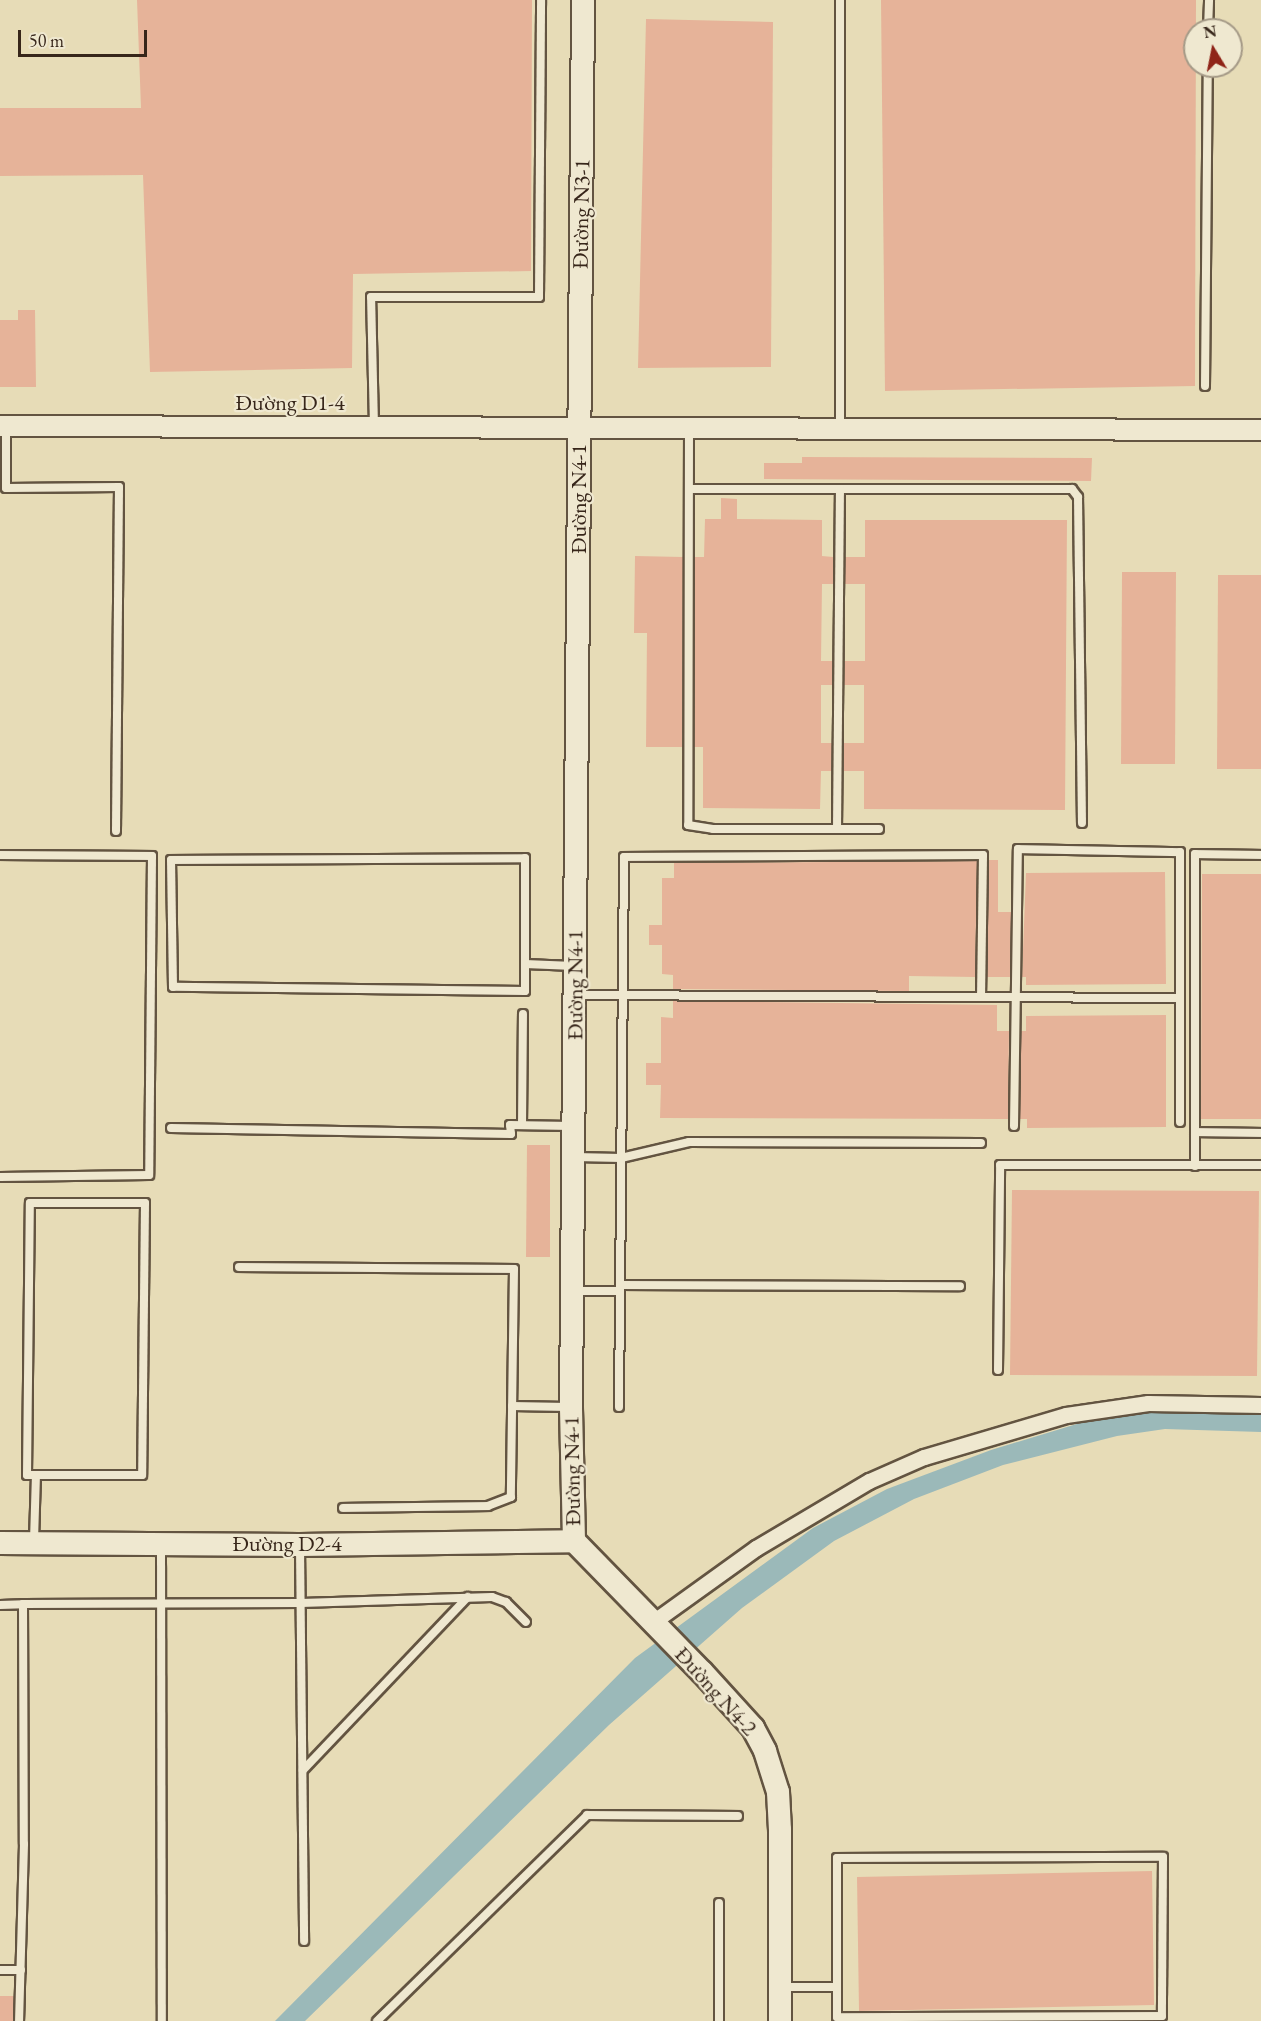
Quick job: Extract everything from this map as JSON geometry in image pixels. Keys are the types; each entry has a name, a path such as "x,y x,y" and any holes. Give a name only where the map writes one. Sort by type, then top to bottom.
{"main road":[{"name":"Đường N3-1","path":"579,428 583,0"},
{"name":"Đường N4-1","path":"574,1542 571,1407 579,428"},
{"name":"Đường D2-4","path":"0,1543 161,1542 300,1545 574,1542"},
{"name":"Đường N4-2","path":"574,1542 702,1672 757,1735 778,1792 780,2021"}],"street":[{"name":"Đường D1-4","path":"3,426 1261,430"},
{"path":"653,1622 756,1548 869,1481 924,1457 1066,1415 1148,1403 1261,1405"}],"lane":[{"path":"374,427 371,297 539,297 541,0"},
{"path":"840,0 840,429"},
{"path":"1208,18 1209,0"},
{"path":"1205,386 1208,78"},
{"path":"3,426 6,488 119,488 116,831"},
{"path":"689,428 691,489 688,825 713,829 879,829"},
{"path":"691,489 1072,489 1078,497 1082,823"},
{"path":"837,829 840,489"},
{"path":"1014,1126 1018,849 1179,852 1180,1122"},
{"path":"1195,1166 1195,854 1261,855"},
{"path":"0,855 152,856 152,868 149,1175 0,1177"},
{"path":"618,1407 624,857 982,855 981,997"},
{"path":"525,858 525,964 525,991 173,987 171,860 525,858"},
{"path":"525,964 575,966"},
{"path":"575,995 1180,998"},
{"path":"522,1125 523,1014"},
{"path":"171,1128 510,1134 510,1125 574,1126"},
{"path":"1195,1132 1261,1133"},
{"path":"573,1157 621,1158 689,1142 981,1143"},
{"path":"998,1370 1000,1165 1261,1166"},
{"path":"30,1203 145,1203 142,1475 36,1475 27,1475 30,1203"},
{"path":"238,1267 514,1269 512,1492 504,1502 488,1506 343,1508"},
{"path":"572,1291 620,1288 960,1286"},
{"path":"512,1406 571,1407"},
{"path":"34,1542 36,1475"},
{"path":"161,1542 162,2021"},
{"path":"300,1545 304,1941"},
{"path":"303,1770 468,1597"},
{"path":"0,1605 301,1603 468,1597 501,1598 526,1622"},
{"path":"19,2021 23,1604"},
{"path":"376,2021 587,1815 738,1816"},
{"path":"837,1857 1163,1857 1162,2016 837,2017 837,1987 837,1857"},
{"path":"718,1903 719,2021"},
{"path":"0,1970 21,1970"},
{"path":"780,1987 837,1987"}],"water":[{"path":"1161,1411 1261,1415 1261,1432 1165,1429 1117,1436 1003,1465 914,1499 834,1541 742,1608 609,1725 305,2021 275,2021 635,1658 813,1528 887,1489 991,1450 1080,1423"}],"building":[{"path":"137,0 532,0 531,271 353,274 352,368 150,372 143,175 0,176 0,108 141,108"},
{"path":"881,0 1196,0 1196,18 1183,18 1183,78 1196,78 1195,386 885,391"},
{"path":"646,19 773,22 771,367 638,368"},
{"path":"18,310 35,310 36,387 0,387 0,320 18,320"},
{"path":"802,457 1092,458 1091,481 764,479 764,463 802,463"},
{"path":"721,498 737,499 737,519 822,520 822,556 833,557 833,584 822,584 821,661 832,661 832,685 821,685 821,743 832,743 832,771 821,771 820,809 703,808 703,747 694,747 695,557 704,557 705,519 721,519"},
{"path":"865,520 1067,520 1065,810 864,809 864,771 844,771 844,743 864,743 864,685 844,685 844,661 865,661 865,584 845,584 845,557 865,557"},
{"path":"635,556 683,557 682,747 646,747 647,633 634,633"},
{"path":"1122,572 1176,572 1175,764 1121,764"},
{"path":"1218,575 1261,575 1261,769 1217,769"},
{"path":"989,860 998,860 998,912 1011,912 1010,977 987,977"},
{"path":"977,861 975,977 909,976 909,991 673,989 673,975 662,974 662,945 649,945 649,925 662,925 662,878 674,878 674,863"},
{"path":"1165,872 1166,984 1026,985 1026,977 1022,977 1026,873"},
{"path":"1202,874 1261,874 1261,1119 1201,1119"},
{"path":"673,1001 997,1005 997,1031 1009,1031 1008,1119 660,1118 661,1085 646,1085 646,1063 661,1063 661,1017 673,1018"},
{"path":"1166,1015 1166,1127 1027,1128 1027,1119 1020,1119 1021,1031 1026,1031 1026,1016"},
{"path":"527,1145 550,1145 550,1257 526,1257"},
{"path":"1012,1190 1259,1191 1257,1376 1010,1375"},
{"path":"1152,1871 1154,2005 859,2011 857,1877"},
{"path":"0,1996 14,1996 13,2021 0,2021"}]}
